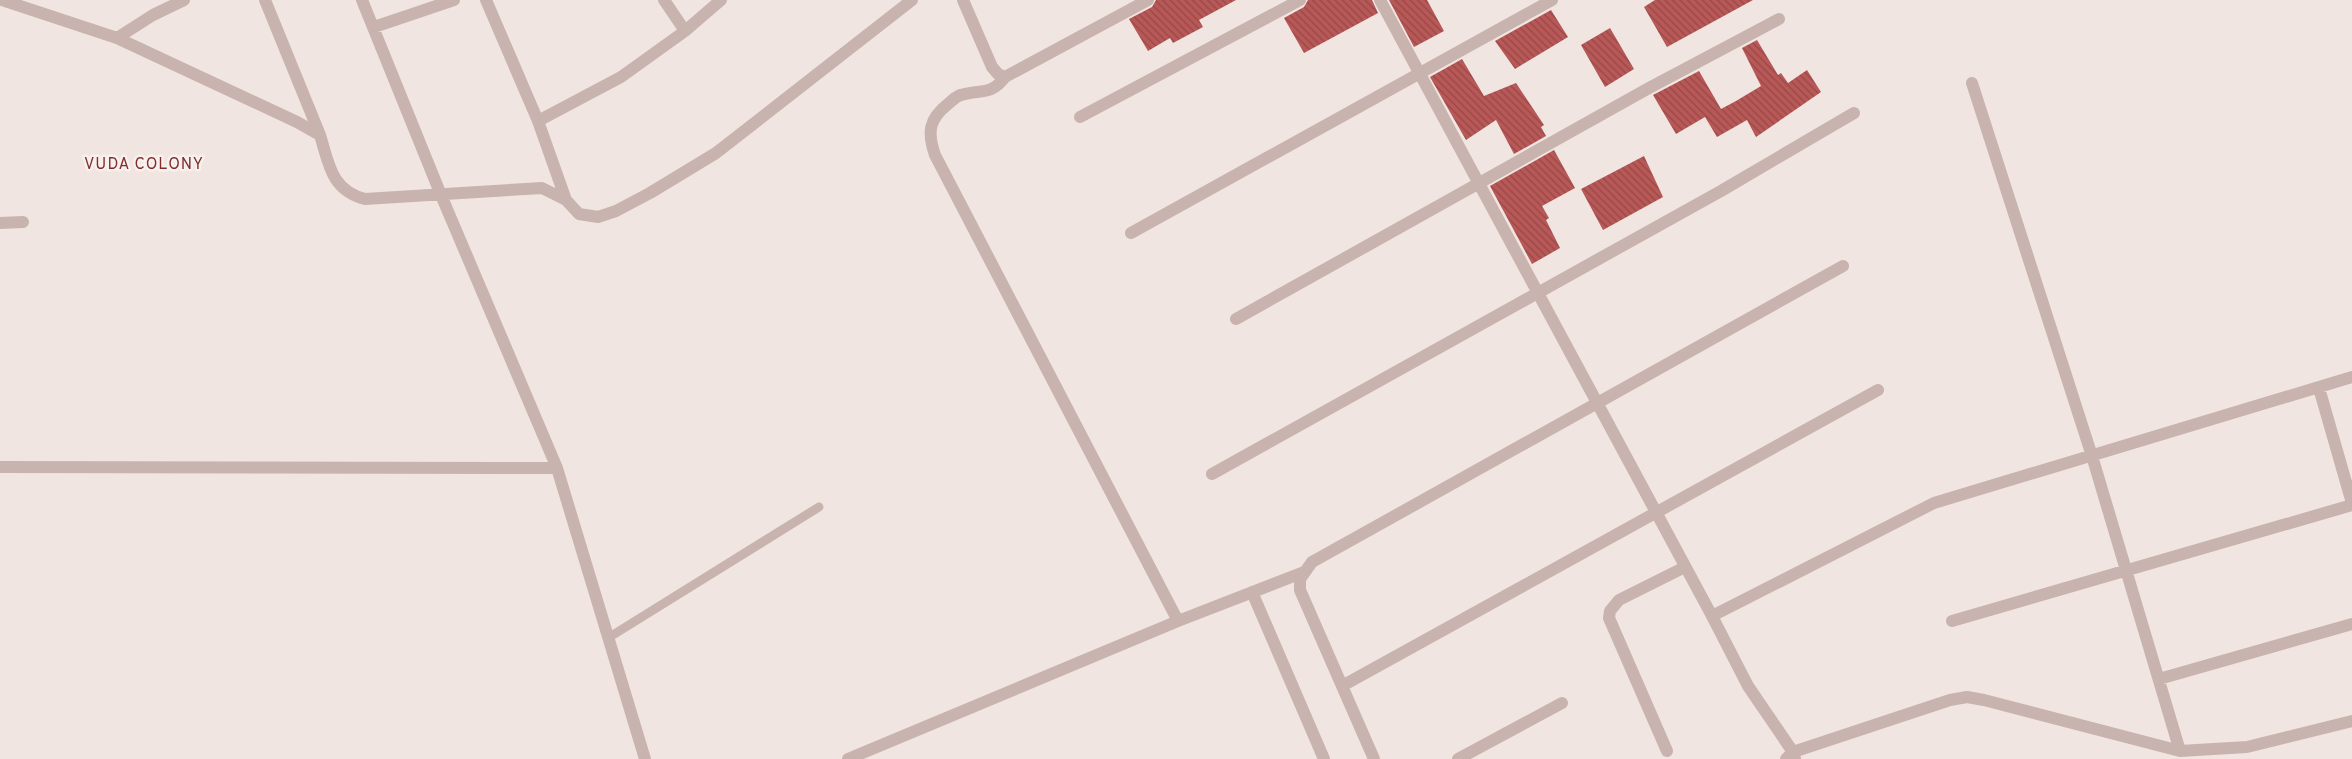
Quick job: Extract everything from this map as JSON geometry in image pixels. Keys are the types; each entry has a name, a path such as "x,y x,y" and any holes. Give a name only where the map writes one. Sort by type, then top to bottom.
{"street":[{"path":"2,0 117,38 297,122 320,135"},
{"path":"117,38 184,0"},
{"path":"265,0 320,135 336,182 354,196 365,199 441,196 542,188 566,200 579,214 598,217 616,211 650,193 716,153 912,0"},
{"path":"362,0 441,196 557,468 646,759"},
{"path":"374,26 454,0"},
{"path":"486,0 538,121 566,200"},
{"path":"664,0 685,31"},
{"path":"538,121 621,77 685,31 722,0"},
{"path":"963,0 992,67 998,74 1005,77"},
{"path":"1148,0 1005,77 987,92 959,95 937,113 930,138 935,155 1178,621"},
{"path":"1080,117 1300,0"},
{"path":"1380,0 1748,686 1791,757 1950,700 1967,697 2020,708 2180,751 2247,747 2352,721"},
{"path":"1131,233 1552,0"},
{"path":"1236,319 1480,185 1649,88 1779,19"},
{"path":"1972,82 2092,456 2180,751"},
{"path":"1212,474 1721,191 1854,113"},
{"path":"0,223 23,222"},
{"path":"1374,759 1300,590 1300,579 1312,562 1843,266"},
{"path":"1712,616 1934,503 2352,378"},
{"path":"1952,621 2352,504 2319,388"},
{"path":"1342,686 1655,511 1878,390"},
{"path":"0,467 557,468"},
{"path":"1667,751 1609,618 1610,611 1619,600 1685,567"},
{"path":"848,759 1178,621 1304,572"},
{"path":"1252,592 1324,759"},
{"path":"2159,679 2352,624"},
{"path":"1458,759 1562,703"}],"lane":[{"path":"608,638 820,507"}],"building":[{"path":"1156,0 1236,0 1199,20 1203,27 1173,43 1170,38 1148,51 1129,19 1152,7"},
{"path":"1308,0 1372,0 1378,13 1304,53 1284,18 1304,7"},
{"path":"1389,0 1427,0 1444,31 1414,47"},
{"path":"1655,0 1753,0 1667,47 1644,7"},
{"path":"1551,10 1568,37 1515,69 1495,41"},
{"path":"1610,28 1634,69 1605,87 1581,45"},
{"path":"1757,40 1778,75 1781,73 1788,83 1807,70 1821,92 1756,137 1747,120 1717,137 1705,117 1676,134 1653,95 1699,71 1721,109 1761,86 1742,48"},
{"path":"1462,59 1484,96 1516,83 1544,125 1541,127 1546,136 1514,154 1496,120 1466,140 1430,77"},
{"path":"1554,150 1575,188 1542,206 1549,218 1546,220 1560,248 1532,264 1490,186"},
{"path":"1644,156 1663,197 1603,230 1581,189"}],"district":[{"name":"VUDA COLONY","path":"144,165"}]}
